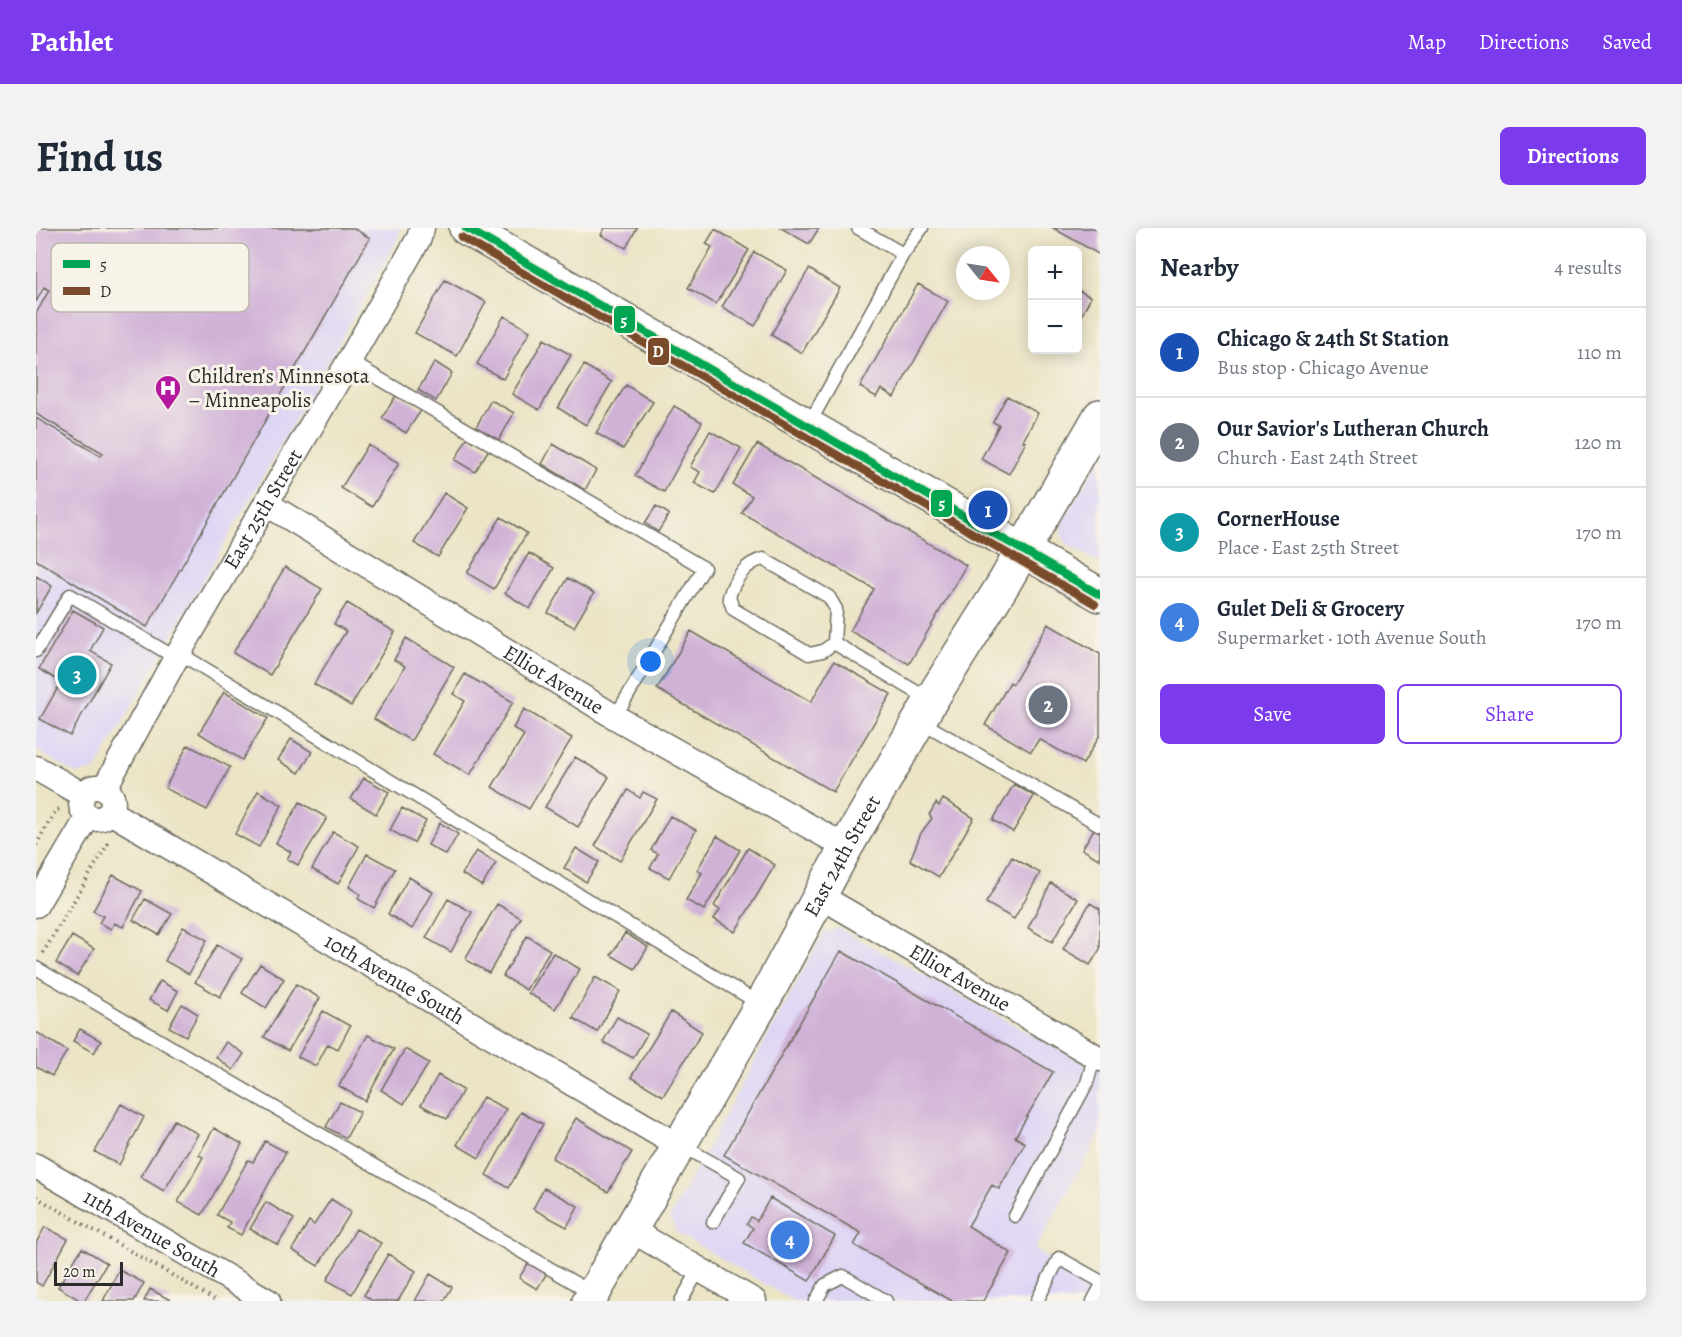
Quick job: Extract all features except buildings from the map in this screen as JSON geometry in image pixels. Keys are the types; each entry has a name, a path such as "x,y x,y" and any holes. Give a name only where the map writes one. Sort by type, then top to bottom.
{"street":[{"name":"East 25th Street","path":"36,905 96,803 177,656 349,362 422,228"},
{"path":"466,228 1100,595"},
{"name":"East 24th Street","path":"591,1297 761,1005 846,847 925,710 1098,425"},
{"name":"Elliot Avenue","path":"267,504 615,717 846,847"},
{"name":"10th Avenue South","path":"36,768 680,1145"},
{"name":"Elliot Avenue","path":"820,896 1097,1057"},
{"name":"11th Avenue South","path":"36,1166 268,1301"},
{"path":"631,1230 753,1301"}],"lane":[{"path":"858,228 903,254"},
{"path":"808,425 903,254 922,228"},
{"path":"349,362 704,568 615,717"},
{"path":"763,559 829,597 836,609 834,644 823,651 809,654 738,613 733,609 729,597 734,583 747,567 763,559"},
{"path":"36,651 69,595 177,656 761,1005"},
{"path":"834,644 925,710 1100,825"},
{"path":"36,968 591,1297"},
{"path":"1015,1216 1087,1083 1097,1057"},
{"path":"680,1145 739,1178 713,1222"},
{"path":"1037,1301 1059,1258 1100,1281"},
{"path":"681,1301 699,1270"},
{"path":"816,1301 825,1285 843,1276 886,1301"},
{"path":"1093,1301 1100,1288"}],"path":[{"path":"36,845 56,810 62,808"},
{"path":"42,954 110,840"},
{"path":"36,1197 217,1301"}],"shaded area":[{"name":"Children’s Minnesota – Minneapolis","path":"36,228 400,228 398,239 96,769 77,774 36,750"},
{"path":"1100,458 1100,563 1067,544 1062,535 1061,524"},
{"path":"838,928 1100,1072 1100,1133 1035,1250 1096,1286 1087,1301 794,1301 676,1232 670,1217 823,934"}],"transit line":[{"name":"5","path":"466,228 1100,595"},
{"name":"D","path":"461,237 1095,604"}],"place":[{"name":"Children’s Minnesota – Minneapolis","path":"168,411"},
{"name":"Chicago & 24th St Station","path":"988,510"},
{"name":"CornerHouse","path":"77,675"},
{"name":"Our Savior's Lutheran Church","path":"1048,705"},
{"name":"Gulet Deli & Grocery","path":"790,1240"}]}
